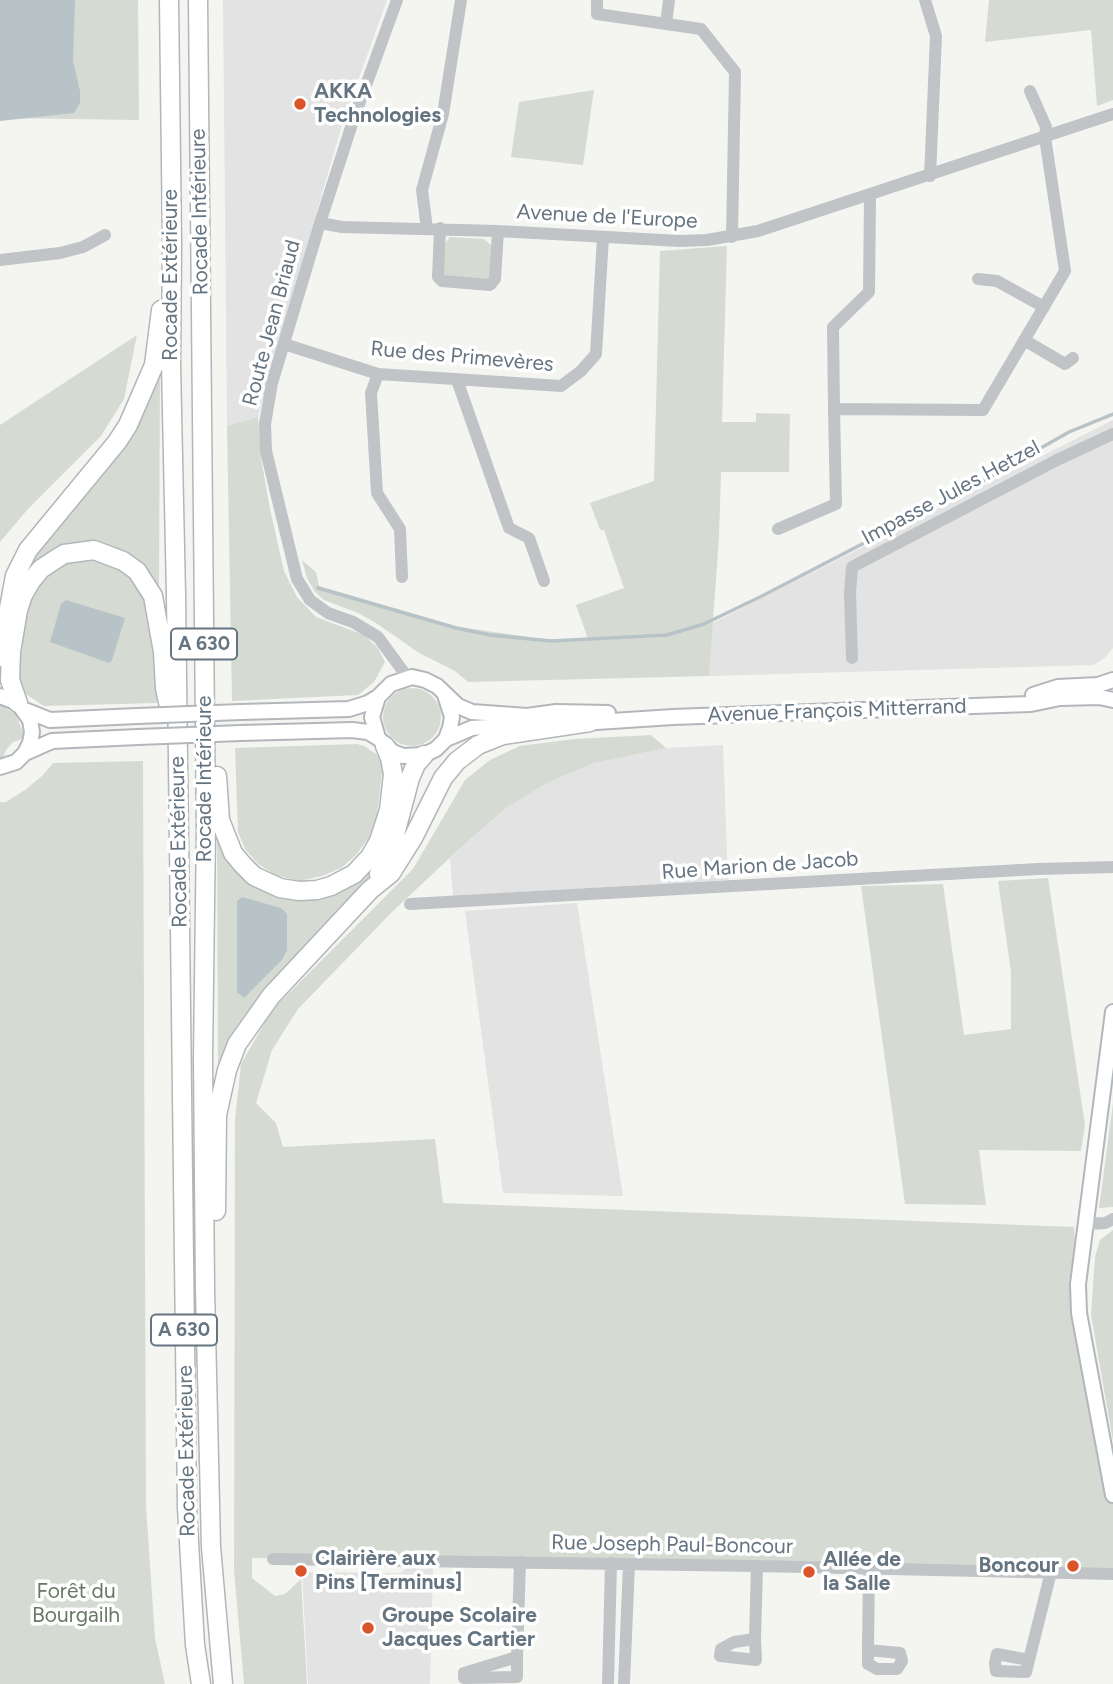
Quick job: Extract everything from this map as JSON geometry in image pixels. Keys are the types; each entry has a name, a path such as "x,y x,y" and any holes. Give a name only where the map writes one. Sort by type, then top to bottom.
{"highway":[{"name":"Rocade Extérieure","path":"169,0 171,365 187,1508 195,1645 201,1684"},
{"name":"Rocade Intérieure","path":"198,0 206,814 203,1058 205,1288 211,1547 223,1684"},
{"path":"0,657 15,576 28,550 117,442 147,385 159,337 163,259 172,243"},
{"path":"0,595 6,574 23,547 37,530 56,515"},
{"path":"21,707 10,680 11,652 23,595 41,569 64,554 94,550 123,561 137,571 153,596 160,632 165,688 178,740"},
{"path":"204,597 220,820 233,853 254,876 280,888 299,891 331,886 354,874 375,849 389,810 393,774 390,758 381,741"},
{"path":"205,1288 215,1268 217,1115 226,1070 237,1044 271,996 370,890 391,873 443,778 457,761 478,746 503,735 590,722"},
{"path":"370,890 390,853 410,778 416,764 424,755"}],"main road":[{"path":"0,696 50,719 349,709 368,703 391,684 408,678"},
{"name":"Avenue François Mitterrand","path":"408,678 425,680 458,706 472,712 527,716 567,712 673,717"},
{"name":"Avenue François Mitterrand","path":"1002,705 1058,687 1098,685 1113,680"},
{"path":"445,695 452,717 446,738"},
{"path":"378,697 372,717 381,741"},
{"name":"Avenue François Mitterrand","path":"424,755 436,749 446,738 472,728 673,717 1031,704 1060,698 1099,697 1113,700"},
{"path":"21,707 32,732 25,753"},
{"path":"1,769 16,762 25,753 52,741 242,733 352,730 368,732 403,755 424,755"},
{"path":"1113,1012 1078,1284 1079,1313 1113,1495"}],"street":[{"name":"Route Jean Briaud","path":"397,0 353,121 284,344 267,405 266,451 297,579 310,600 328,613 369,629 386,646 408,678"},
{"path":"461,0 443,114 422,190 433,229 438,277 442,281 490,285 495,279 498,231"},
{"path":"597,0 597,14 701,29 735,72 732,237"},
{"path":"666,24 669,0"},
{"path":"925,0 936,36 930,176"},
{"path":"834,409 983,410 1065,271 1045,127 1030,91"},
{"name":"Avenue de l'Europe","path":"320,223 680,242 732,237 930,176 1113,114"},
{"path":"778,529 836,503 833,327 869,292 870,195"},
{"path":"0,260 60,253 83,247 105,235"},
{"name":"Rue des Primevères","path":"284,344 378,374 561,386 581,371 596,354 603,237"},
{"path":"978,279 997,281 1044,307"},
{"path":"1024,340 1065,364 1073,358"},
{"path":"378,374 370,393 377,493 400,529 402,576"},
{"path":"457,380 509,528 528,538 544,581"},
{"name":"Impasse Jules Hetzel","path":"852,657 852,566 1113,434"},
{"path":"391,684 392,658"},
{"name":"Rue Marion de Jacob","path":"410,904 1016,870 1113,867"},
{"path":"1086,1224 1105,1223 1113,1219"},
{"name":"Rue Joseph Paul-Boncour","path":"273,1559 1113,1574"},
{"path":"517,1657 520,1562"},
{"path":"608,1684 611,1563"},
{"path":"624,1684 629,1564"},
{"path":"755,1639 757,1566"},
{"path":"868,1650 869,1568"},
{"path":"1029,1660 1051,1572"}],"shaded area":[{"path":"0,0 75,0 73,61 80,103 74,113 0,121"},
{"path":"223,0 387,0 341,128 258,417 227,426"},
{"path":"1113,420 1113,648 1105,658 1093,665 709,676 711,624"},
{"path":"66,600 125,618 109,663 50,642 61,604"},
{"path":"723,745 728,880 453,896 450,858 506,808 547,783 594,763 666,748"},
{"path":"242,897 281,908 287,914 287,950 282,960 244,998 237,992 237,901"},
{"path":"577,903 623,1196 503,1193 465,911"},
{"name":"Groupe Scolaire Jacques Cartier","path":"410,1565 433,1568 430,1684 308,1684 302,1572 400,1573"}],"green space":[{"path":"0,0 138,0 139,120 0,118"},
{"path":"989,0 1113,0 1113,100 1097,106 1091,30 985,42"},
{"path":"594,90 583,165 511,157 519,102"},
{"path":"450,237 484,239 491,245 490,277 487,280 445,277 442,273 444,245"},
{"path":"727,246 722,422 756,422 756,413 790,414 789,472 721,472 709,676 468,682 455,671 419,653 376,623 324,600 315,592 307,578 302,560 316,572 319,586 459,627 543,639 588,639 576,605 624,588 604,530 600,530 590,503 654,481 660,251"},
{"path":"137,335 124,399 101,436 28,509 0,542 0,425"},
{"path":"160,368 159,594 97,545 19,582 26,565"},
{"path":"258,417 261,458 270,509 284,571 297,597 316,617 364,635 377,647 385,662 374,682 358,695 232,701 227,426"},
{"path":"94,558 126,572 146,597 152,617 157,703 44,706 27,695 20,685 18,669 23,620 32,595 43,576 58,565 75,559"},
{"path":"412,688 423,690 436,701 441,717 439,728 428,741 412,746 401,744 388,733 383,717 385,706 396,693"},
{"path":"0,705 16,714 23,733 22,739 13,742 0,759"},
{"path":"651,735 666,748 594,763 547,783 506,808 455,853 393,911 298,1009 272,1050 256,1103 276,1123 283,1147 435,1139 443,1203 1074,1227 1078,1284 1113,1495 1113,1574 252,1558 252,1578 275,1596 285,1594 301,1579 307,1684 244,1684 234,1570 235,1120 241,1064 272,1010 413,869 465,780 490,760 520,746 574,739"},
{"path":"357,744 376,754 382,771 377,815 369,837 356,855 341,868 299,881 276,875 258,864 245,849 238,832 235,748"},
{"name":"Forêt du Bourgailh","path":"143,761 146,1506 155,1638 165,1684 0,1684 0,802 6,802 25,790 53,763"},
{"path":"217,833 225,852 305,898 387,847 368,880 230,1043 218,1069"},
{"path":"1048,878 1085,1125 1081,1151 979,1150 986,1205 905,1204 861,886 943,884 964,1035 1011,1029 1011,972 998,881"},
{"path":"1113,1103 1113,1207 1099,1208 1103,1179"},
{"path":"1113,1230 1113,1441 1091,1315 1095,1257 1100,1240"}],"waterway":[{"path":"318,588 456,628 490,635 551,641 667,635 704,624 762,596 976,485 1069,432 1113,414"}],"place":[{"name":"AKKA Technologies","path":"300,104"},
{"name":"Boncour","path":"1073,1566"},
{"name":"Clairière aux Pins [Terminus]","path":"301,1571"},
{"name":"Allée de la Salle","path":"809,1572"},
{"name":"Groupe Scolaire Jacques Cartier","path":"368,1628"}]}
